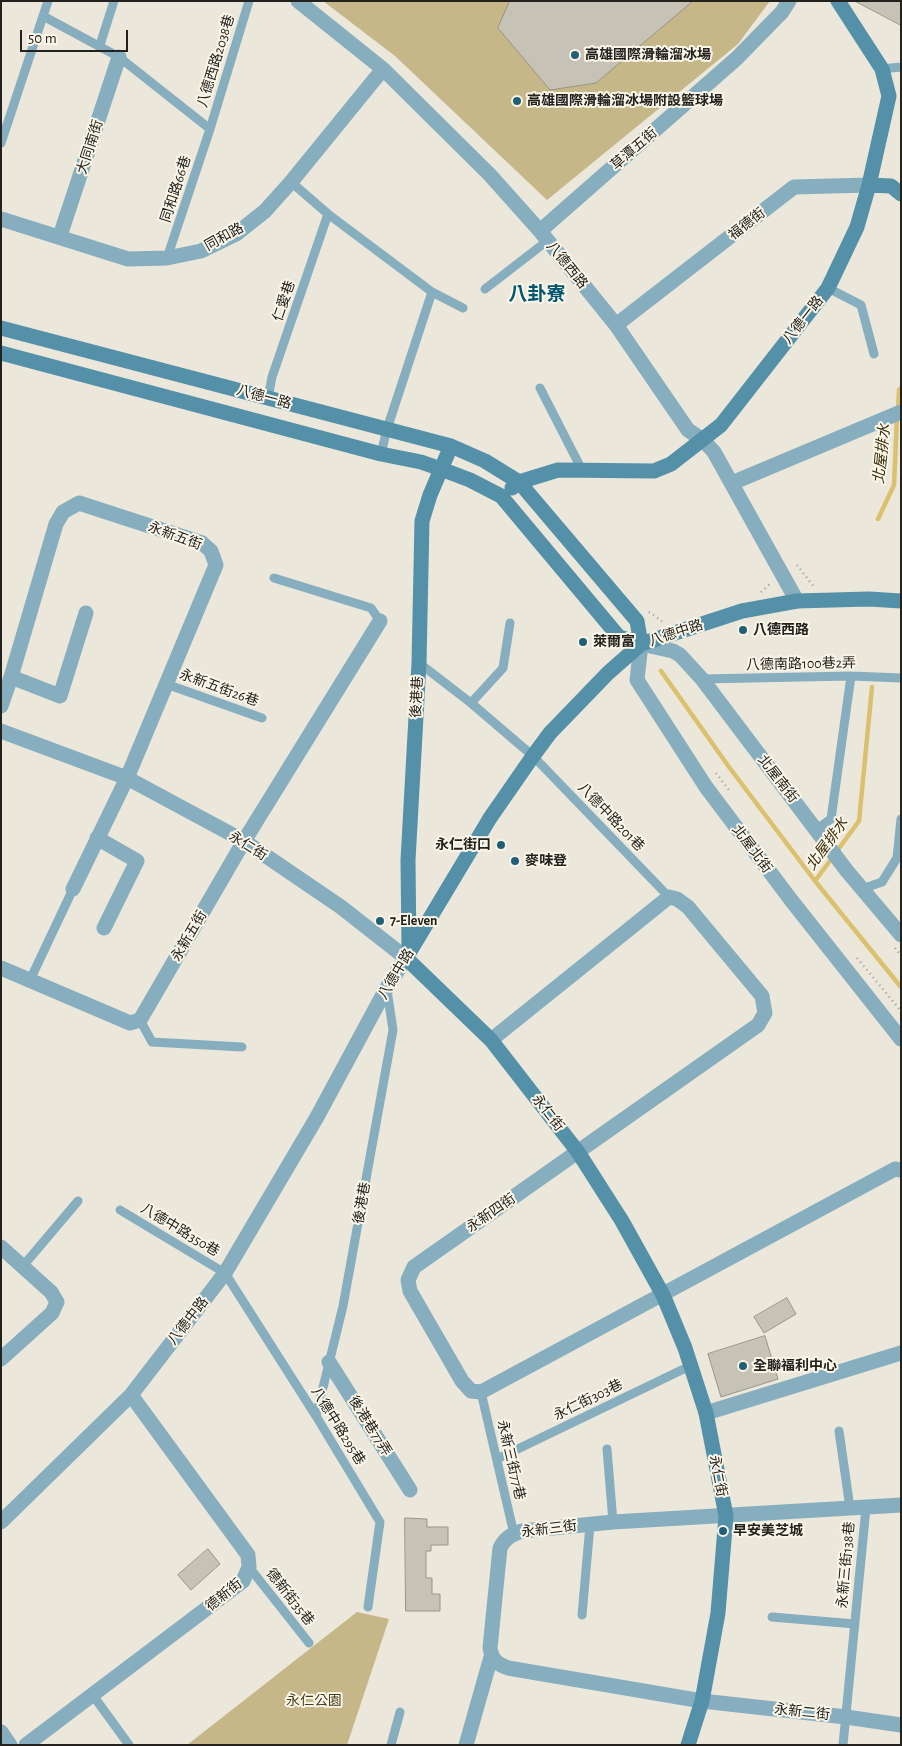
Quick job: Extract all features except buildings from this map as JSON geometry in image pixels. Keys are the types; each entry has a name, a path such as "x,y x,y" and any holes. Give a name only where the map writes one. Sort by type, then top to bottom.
{"street":[{"name":"八德西路","path":"298,1 383,69 490,175 544,236 616,325 688,430 703,440 714,452 797,601"},
{"name":"草潭五街","path":"544,236 737,58 782,12 789,1"},
{"name":"八德一路","path":"500,496 519,482 558,470 654,471 671,464 721,425 828,288 857,227 869,185 889,96 882,69 838,1"},
{"name":"大同南街","path":"60,236 119,57"},
{"name":"同和路","path":"1,219 60,236 128,259 167,258 201,251 236,234 266,211 292,182 383,69"},
{"name":"福德街","path":"616,325 794,187 869,185 898,188"},
{"name":"八德一路","path":"1,328 451,446 485,461 519,482 637,621 641,644 619,637 500,496 470,480 421,462 381,454 1,353"},
{"path":"732,483 901,412"},
{"name":"後港巷","path":"408,955 408,860 419,663 422,521 430,494 451,446"},
{"name":"永新五街","path":"1,706 56,524 63,512 79,503 202,544 211,551 216,565 127,778 73,889"},
{"name":"八德中路","path":"4,1515 131,1395 225,1274 317,1117 386,988 408,955 490,818 550,733 608,673 641,644 742,612 797,601 869,599 901,601"},
{"path":"11,677 60,696 86,613"},
{"name":"永新五街","path":"140,1020 244,841 380,621"},
{"name":"北屋南街","path":"641,644 673,651 680,655 702,679 847,870 901,935"},
{"name":"北屋北街","path":"641,644 637,680 706,787 791,900 901,1039"},
{"name":"永仁街","path":"1,731 127,778 244,841 408,955 491,1040 578,1152 622,1221 662,1295 685,1348 706,1414 726,1516 718,1613 702,1701 688,1745"},
{"path":"98,838 137,861 104,928"},
{"path":"491,1040 669,897"},
{"name":"永新四街","path":"481,1392 471,1391 462,1381 410,1291 408,1280 414,1266 758,1025 765,1013 762,996 688,907 677,899 669,897"},
{"path":"1,968 130,1023 140,1020"},
{"path":"481,1392 895,1169 901,1170"},
{"path":"1,1247 51,1292 57,1302 52,1313 1,1359"},
{"path":"706,1414 901,1353"},
{"name":"後港巷77弄","path":"329,1362 410,1490"},
{"name":"德新街","path":"26,1745 243,1581 249,1567 248,1555 131,1395"},
{"name":"永新三街","path":"466,1745 491,1657 490,1648 500,1548 504,1541 514,1534 522,1531 613,1522 901,1505"},
{"path":"491,1657 498,1664 508,1668 702,1701"},
{"name":"永新二街","path":"702,1701 901,1725"},
{"path":"1,1732 10,1745"}],"lane":[{"path":"1,142 48,1"},
{"path":"100,45 114,1"},
{"name":"八德西路2038巷","path":"210,129 249,1"},
{"path":"43,16 100,45 119,57 210,129"},
{"path":"882,69 901,67"},
{"name":"同和路66巷","path":"167,258 210,129"},
{"path":"292,182 328,214 432,292 464,308"},
{"name":"仁愛巷","path":"268,398 272,377 328,214"},
{"path":"485,289 544,236"},
{"path":"828,288 861,305 874,354"},
{"path":"381,454 387,429 432,292"},
{"path":"540,388 582,470"},
{"path":"274,578 371,608 380,621"},
{"path":"471,702 503,668 510,622"},
{"name":"八德中路201巷","path":"419,663 471,702 533,756 669,897"},
{"path":"819,832 831,819 851,676"},
{"name":"八德南路100巷2弄","path":"702,679 851,676 901,678"},
{"name":"永新五街26巷","path":"166,684 262,718"},
{"path":"862,889 882,882 899,858 901,819"},
{"path":"30,980 73,889"},
{"name":"後港巷","path":"316,1416 343,1306 393,1030 386,988"},
{"path":"140,1020 152,1042 242,1047"},
{"path":"23,1266 78,1201"},
{"name":"八德中路350巷","path":"120,1210 225,1274"},
{"name":"八德中路295巷","path":"225,1274 316,1416 380,1522 368,1607"},
{"name":"永仁街303巷","path":"497,1459 690,1366"},
{"name":"永新三街77巷","path":"481,1392 514,1534"},
{"name":"永新三街138巷","path":"839,1431 858,1508 855,1624 843,1745"},
{"path":"607,1449 613,1522"},
{"path":"582,1615 590,1525"},
{"name":"德新街35巷","path":"249,1567 308,1643"},
{"path":"772,1617 855,1624"},
{"path":"92,1694 129,1745"},
{"path":"391,1745 400,1712"}],"path":[{"path":"797,565 814,587"},
{"path":"713,769 736,800"},
{"path":"852,952 901,1011"}],"green space":[{"path":"323,1 770,1 738,44 547,200 395,56"},
{"name":"永仁公園","path":"357,1612 389,1619 347,1745 187,1745"}],"waterway":[{"name":"北屋排水","path":"898,409 899,390 901,388"},
{"name":"北屋排水","path":"878,519 894,485 897,417"},
{"path":"661,671 729,767 815,881 901,987"},
{"name":"北屋排水","path":"837,851 859,821 872,687"},
{"name":"北屋排水","path":"815,881 832,858"}],"place":[{"name":"高雄國際滑輪溜冰場","path":"575,55"},
{"name":"高雄國際滑輪溜冰場附設籃球場","path":"517,101"},
{"name":"八德西路","path":"743,630"},
{"name":"萊爾富","path":"583,642"},
{"name":"永仁街口","path":"501,845"},
{"name":"麥味登","path":"515,861"},
{"name":"7-Eleven","path":"380,921"},
{"name":"全聯福利中心","path":"743,1366"},
{"name":"早安美芝城","path":"723,1531"}],"district":[{"name":"八卦寮","path":"537,294"}]}
